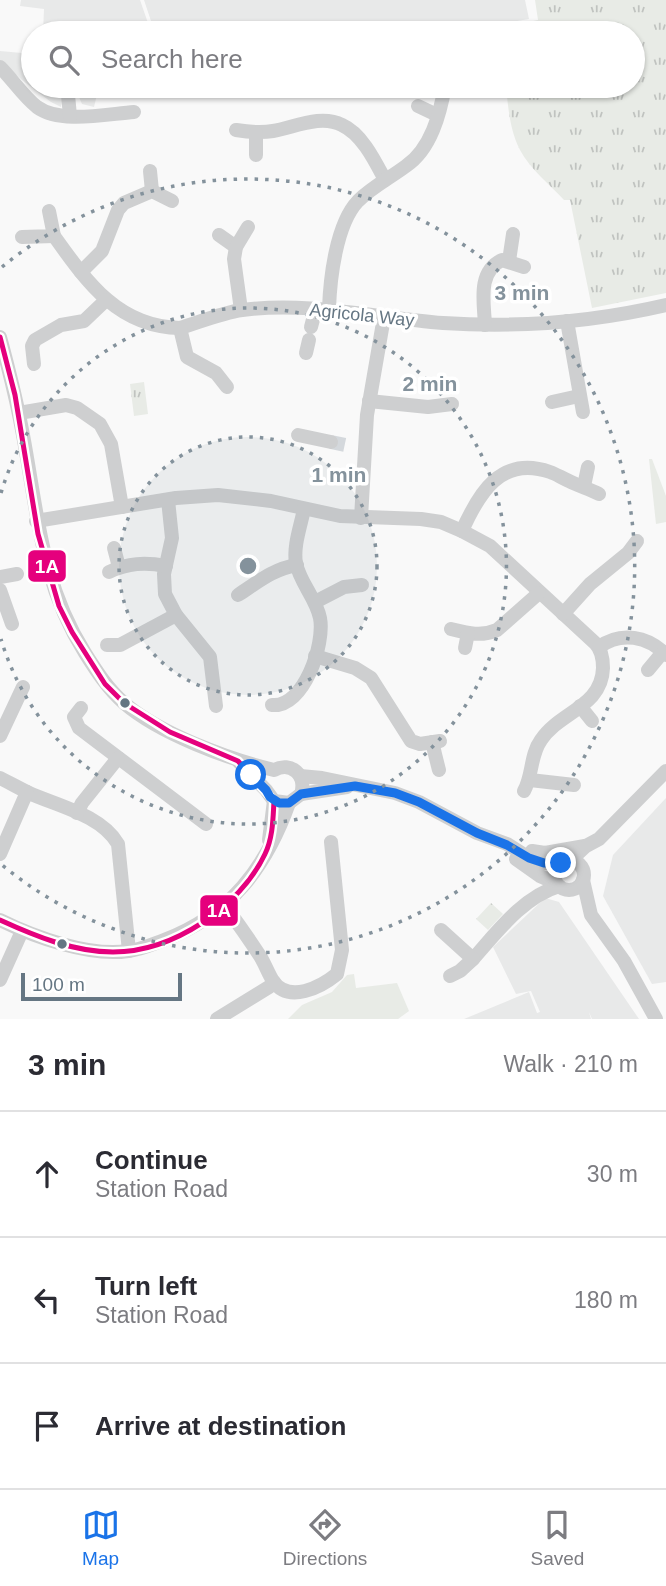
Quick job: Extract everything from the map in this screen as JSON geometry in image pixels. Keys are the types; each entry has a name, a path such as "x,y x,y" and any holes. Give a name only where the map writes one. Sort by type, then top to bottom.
{"street":[{"path":"0,67 21,90"},
{"path":"29,98 53,115 134,112"},
{"path":"68,98 70,116"},
{"path":"309,340 330,289 349,214 358,202 420,154 442,98"},
{"path":"418,106 437,115"},
{"path":"236,131 256,133 317,121 332,121 344,125 370,154 385,180"},
{"path":"256,133 256,155"},
{"path":"150,171 152,191"},
{"path":"81,272 102,251 118,210 124,203 152,191 172,201"},
{"name":"Agricola Way","path":"49,211 54,236 106,300 127,315 143,322 180,328 241,310 323,308 384,317 485,324 568,321 632,313 666,305"},
{"path":"241,310 234,259 236,247 248,227"},
{"path":"509,261 513,234"},
{"path":"219,235 236,247"},
{"path":"22,237 54,236"},
{"path":"485,324 484,288 487,273 502,260 524,267"},
{"path":"34,364 32,346 35,340 60,320 84,321 106,300"},
{"path":"361,518 369,401 384,317"},
{"path":"568,321 583,412"},
{"path":"180,328 187,357 219,370 227,387"},
{"path":"0,337 2,355 19,413 36,521 62,613 105,684 124,703 151,723 237,761 274,770 285,767 296,771 303,788 282,797"},
{"path":"552,402 579,396"},
{"path":"369,401 428,407 452,404"},
{"path":"19,413 66,405 77,408 100,424 111,444 122,507"},
{"path":"428,407 428,424"},
{"path":"298,436 331,442"},
{"path":"349,446 365,449"},
{"path":"584,486 588,467"},
{"path":"461,531 484,489 512,470 545,470 599,494"},
{"path":"36,521 168,500 236,496 340,516 441,522 461,531 490,546 599,647 603,663 600,686 589,701 564,717 542,737 533,758 527,785 574,785"},
{"path":"168,500 172,538 166,566 165,594 176,615 210,657 222,682 216,706"},
{"path":"272,705 297,703 315,656 321,623 315,602 296,565 304,509"},
{"path":"114,548 114,569 143,562 166,566"},
{"path":"563,614 590,584 633,553"},
{"path":"238,594 272,571 296,565"},
{"path":"0,577 17,574"},
{"path":"315,602 344,587 362,584"},
{"path":"0,590 12,624"},
{"path":"451,629 466,640 485,635 497,630 539,593"},
{"path":"117,648 176,615"},
{"path":"599,647 613,639 649,640 665,654 648,670"},
{"path":"315,656 368,675 375,682 406,736 420,744 436,741 439,770"},
{"path":"0,736 6,704 23,687"},
{"path":"580,706 592,721"},
{"path":"81,708 74,717 76,724 206,824"},
{"path":"77,813 118,758"},
{"path":"237,761 282,797 355,786"},
{"path":"0,920 44,939 75,947 129,951 190,929 225,906 250,879 279,831 282,797 266,780 274,770"},
{"path":"656,1019 624,961 571,882 555,870 592,842 666,771"},
{"path":"300,776 385,790 407,797 529,858 544,863 579,864 571,882"},
{"path":"0,778 106,829 118,844 129,951"},
{"path":"2,846 27,792"},
{"path":"190,813 198,798"},
{"path":"477,833 540,876 571,882"},
{"path":"507,845 545,853 592,842"},
{"path":"450,976 460,971 520,909 543,891 571,882 592,842"},
{"path":"225,906 262,959 274,982 290,992 298,993 317,986 337,974 342,950 337,851"},
{"path":"441,930 473,959"},
{"path":"0,980 22,931"},
{"path":"217,1019 269,988 274,982"}],"shaded area":[{"path":"21,0 140,0 147,21 44,21 44,9 20,6"},
{"path":"144,0 525,0 529,19 517,21 151,21"},
{"path":"0,51 21,53 21,79 0,60"},
{"path":"46,98 63,98 61,107"},
{"path":"79,98 96,98 94,107 82,104"},
{"path":"666,798 666,982 652,984 603,896 613,855"},
{"path":"545,898 559,902 639,1019 592,1019 589,1012 591,1019 464,1019 529,992 537,1013 540,1012 531,991 516,994 493,947"}],"green space":[{"path":"535,0 666,0 666,293 592,308 570,200 564,200 524,157 514,135 508,98 645,98 645,21 533,21 538,20"},
{"path":"144,382 148,414 134,416 130,384"},
{"path":"649,459 652,459 666,496 666,522 656,524"},
{"path":"491,903 503,914 488,930 476,919"},
{"path":"354,974 356,988 397,983 409,1011 398,1019 288,1019 302,1005 332,992 347,975"}],"tunnel":[{"path":"331,442 350,446"}],"transit line":[{"name":"1A","path":"0,337 15,395 38,534 59,606 72,632 105,684 124,703 170,732 238,761 274,801 270,841 254,873 222,908 181,935 136,950 98,951 55,942 0,920"}],"route":[{"path":"251,775 274,801 284,804 294,802 301,794 355,786 395,793 419,802 529,858 544,863 561,863"}]}
